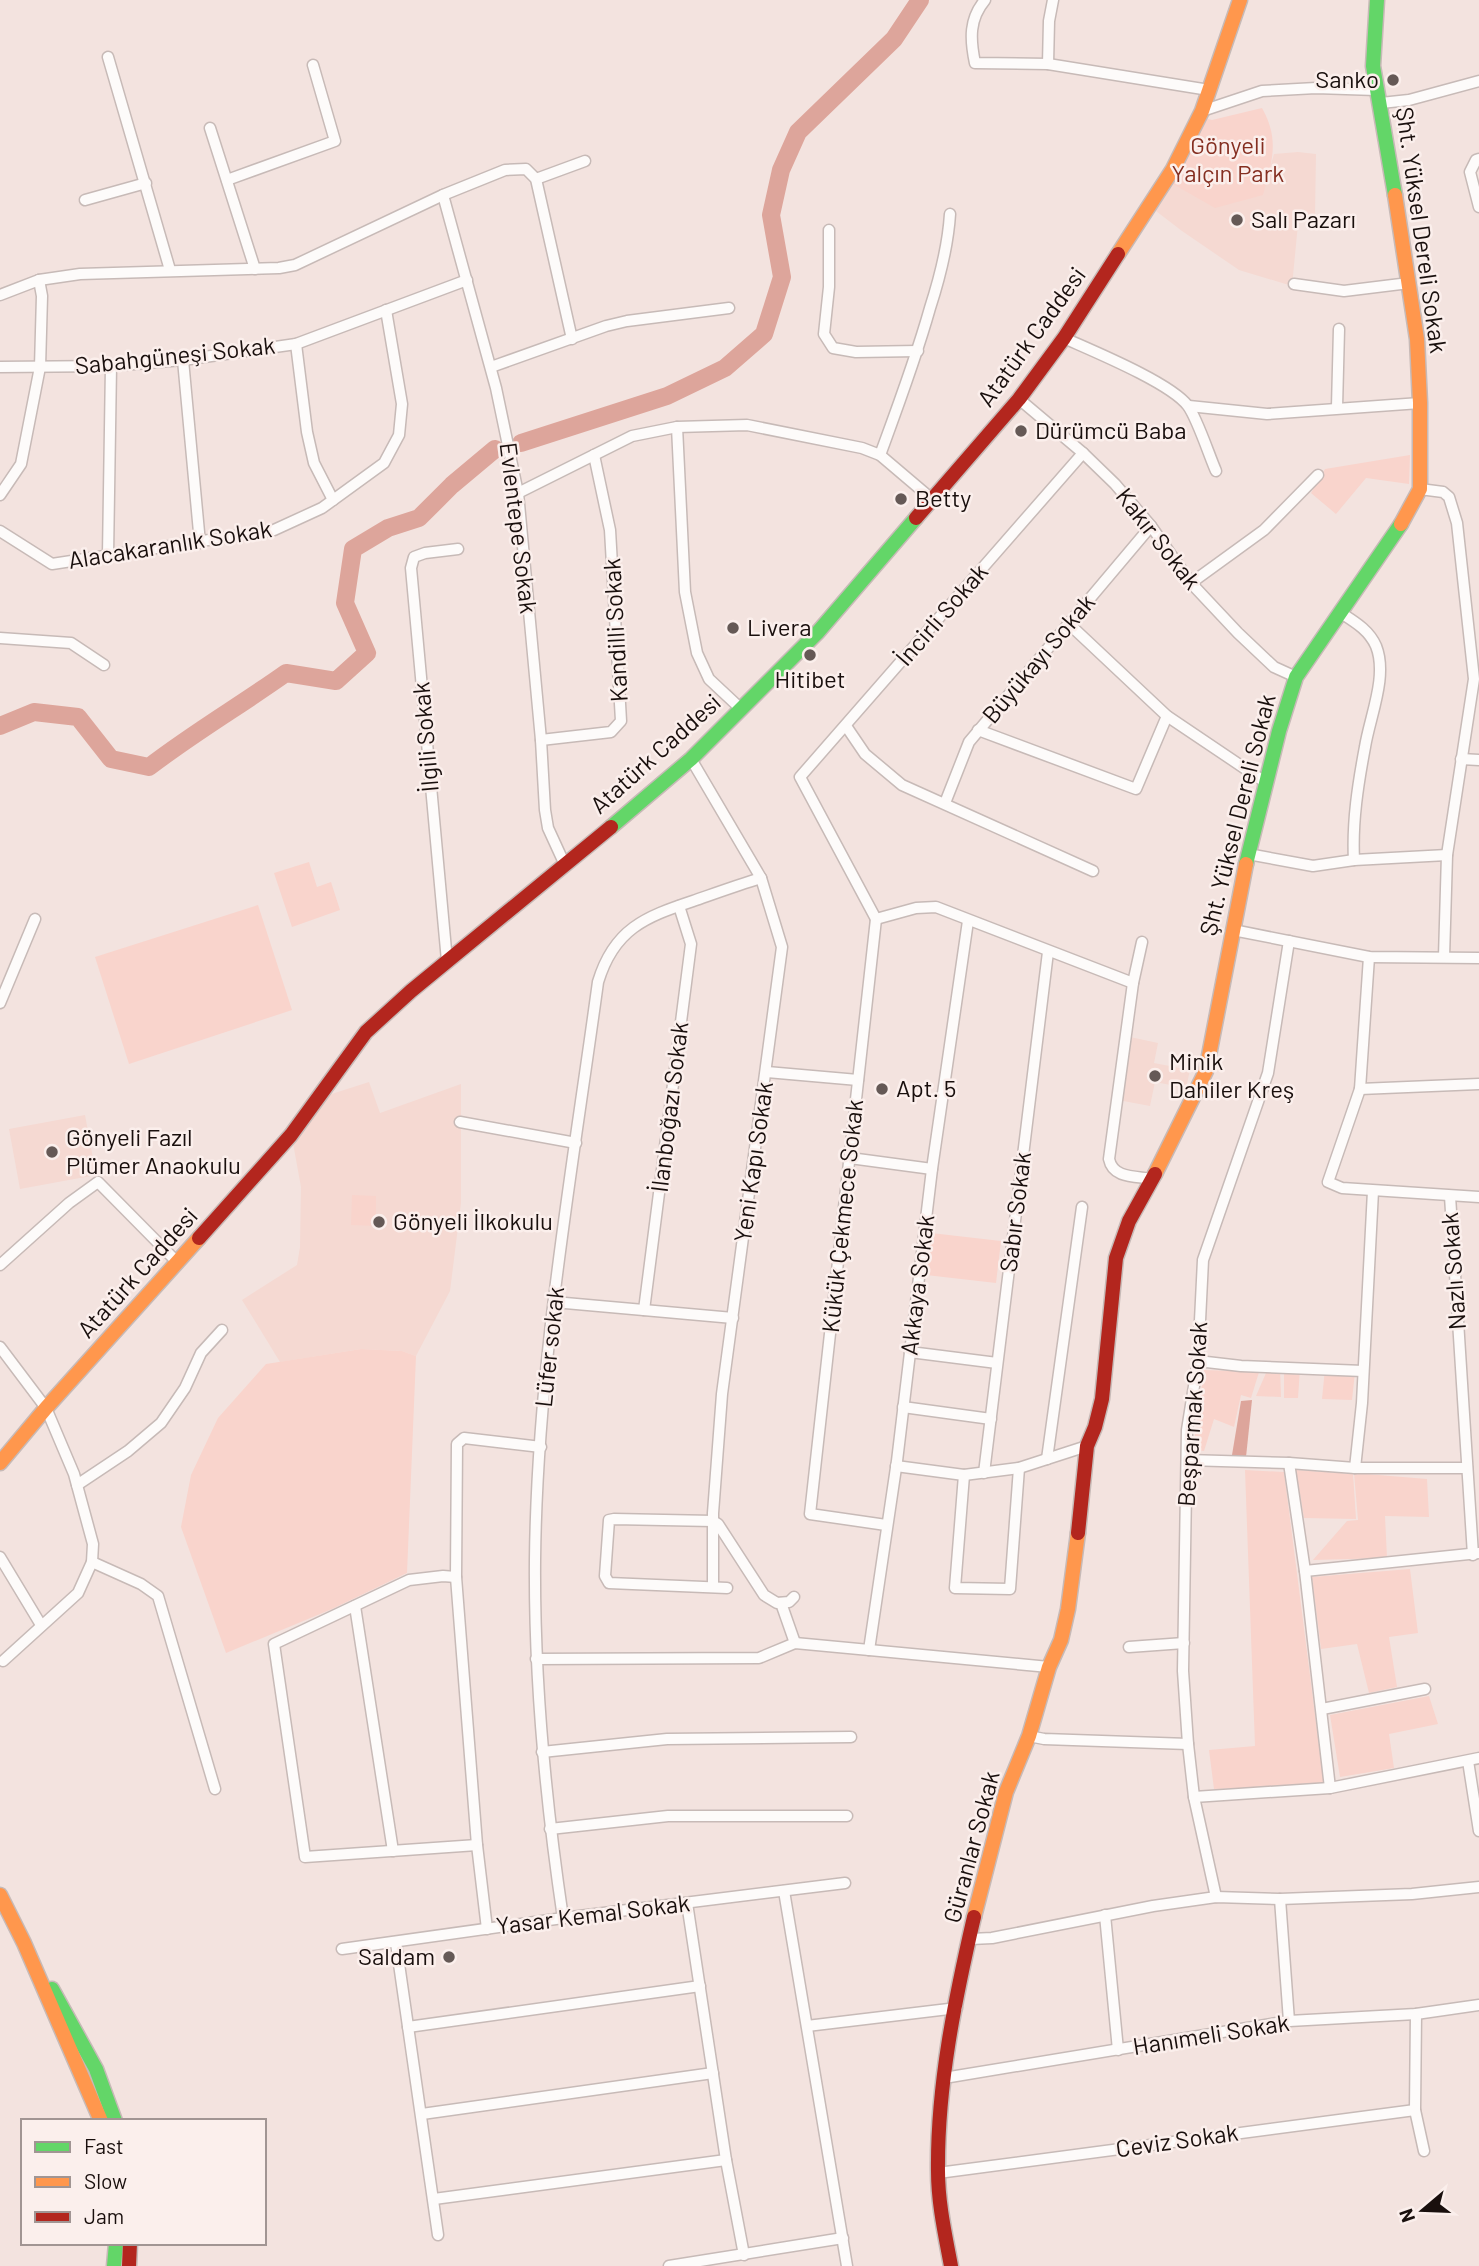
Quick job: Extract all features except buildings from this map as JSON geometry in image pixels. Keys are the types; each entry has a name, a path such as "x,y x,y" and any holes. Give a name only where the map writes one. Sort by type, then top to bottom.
{"main road":[{"name":"Atatürk Caddesi","path":"0,1463 291,1135 366,1032 447,961 691,759 818,632 1019,399 1064,338 1173,169 1202,111 1240,0"},
{"name":"Şht. Yüksel Dereli Sokak","path":"1087,1446 1102,1399 1116,1258 1129,1221 1153,1179 1206,1071 1248,854 1265,782 1296,677 1396,534 1420,489 1417,339 1378,96 1374,62 1377,0"},
{"name":"Güranlar Sokak","path":"951,2266 941,2216 938,2173 939,2122 944,2078 973,1920 1006,1791 1029,1736 1049,1667 1061,1640 1068,1609 1087,1446"},
{"path":"0,1895 24,1943 100,2119"},
{"path":"24,1943 81,2038 109,2099 114,2119"},
{"path":"114,2266 116,2245"},
{"path":"129,2266 130,2245"}],"street":[{"path":"985,0 976,11 970,40 975,63 1048,64 1209,90"},
{"path":"1048,64 1049,21 1053,0"},
{"path":"108,57 170,270"},
{"path":"227,180 335,141 313,65"},
{"path":"1202,111 1262,91 1316,88 1409,100 1479,82"},
{"path":"210,128 255,269"},
{"path":"1479,159 1470,172 1479,207"},
{"path":"536,179 585,162"},
{"path":"0,295 39,280 80,274 255,269 295,265 443,195 505,170 526,169 536,179 572,339"},
{"path":"85,200 146,183"},
{"name":"Evlentepe Sokak","path":"443,195 491,368 518,493 545,810 548,828 565,865"},
{"path":"880,455 918,351 949,240 950,214"},
{"path":"829,230 829,287 824,334 833,348 856,352 918,351"},
{"path":"0,495 21,464 40,367 42,296 39,280"},
{"name":"Sabahgüneşi Sokak","path":"0,367 111,366 183,360 296,344 467,280"},
{"path":"1294,284 1344,291 1409,284"},
{"path":"491,368 626,321 729,308"},
{"name":"Alacakaranlık Sokak","path":"0,531 52,564 274,530 322,508 384,463 398,435 402,404 386,310"},
{"path":"1338,407 1339,329"},
{"path":"1064,338 1113,359 1173,392 1189,406 1216,471"},
{"path":"296,344 307,432 314,463 333,500"},
{"path":"183,360 200,543"},
{"path":"108,555 111,366"},
{"name":"Kakır Sokak","path":"1019,399 1115,484 1151,526 1191,583 1238,633 1274,667 1296,677"},
{"path":"1189,406 1267,414 1420,403"},
{"path":"518,493 632,436 677,427 747,425 862,448 880,455 933,500"},
{"path":"677,427 685,592 697,653 709,679 740,708"},
{"name":"İncirli Sokak","path":"876,919 800,777 1083,453"},
{"name":"Kandilli Sokak","path":"541,740 611,732 621,721 610,530 594,456"},
{"path":"1191,583 1264,530 1318,475"},
{"path":"1420,489 1443,492 1449,497 1457,523 1476,679 1447,855 1444,957"},
{"name":"Büyükayı Sokak","path":"945,803 969,742 1151,526"},
{"name":"İlgili Sokak","path":"447,961 411,568 414,557 458,549"},
{"path":"1341,613 1364,628 1375,644 1380,659 1379,682 1365,748 1352,833 1354,860"},
{"path":"1068,623 1167,716 1265,782"},
{"path":"0,638 71,643 104,664"},
{"path":"978,730 1136,789 1167,716"},
{"path":"846,726 865,754 902,785 1093,871"},
{"name":"Yeni Kapı Sokak","path":"691,759 761,878 782,947 722,1394 713,1521 713,1586"},
{"path":"1461,759 1479,760"},
{"path":"1248,854 1313,866 1354,860 1447,855"},
{"name":"Lüfer sokak","path":"563,1918 542,1752 536,1659 535,1558 544,1389 598,982 603,963 620,938 640,921 761,878"},
{"name":"İlanboğazı Sokak","path":"644,1310 691,944 679,905"},
{"path":"876,919 916,908 936,907 1133,984"},
{"path":"0,1003 35,919"},
{"name":"Kükük Çekmece Sokak","path":"876,919 810,1514 886,1525"},
{"name":"Akkaya Sokak","path":"869,1650 896,1466 932,1169 968,921"},
{"path":"1233,930 1369,957 1479,958"},
{"name":"Beşparmak Sokak","path":"1216,1897 1194,1797 1183,1671 1187,1430 1198,1361 1203,1260 1268,1073 1289,941"},
{"path":"1142,942 1133,984 1109,1159 1111,1168 1116,1173 1153,1179"},
{"name":"Sabır Sokak","path":"984,1473 1048,952"},
{"path":"1369,957 1360,1089 1328,1182 1342,1188 1479,1197"},
{"path":"767,1072 858,1080"},
{"path":"1360,1089 1479,1084"},
{"path":"460,1122 576,1143"},
{"path":"850,1158 932,1169"},
{"path":"0,1265 69,1203 98,1182 177,1262"},
{"path":"1355,1468 1373,1191"},
{"name":"Nazlı Sokak","path":"1450,1196 1467,1468 1476,1554"},
{"path":"1047,1459 1082,1207"},
{"path":"554,1302 733,1318"},
{"path":"77,1485 128,1451 162,1423 185,1388 201,1353 222,1330"},
{"path":"0,1347 46,1408 77,1485 93,1544 92,1562 78,1593 3,1661"},
{"path":"910,1352 998,1363"},
{"path":"1198,1361 1241,1366 1363,1371"},
{"path":"903,1407 990,1419"},
{"path":"487,1929 477,1845 456,1577 457,1444 464,1438 541,1447"},
{"path":"896,1466 964,1475 984,1473 1019,1468 1087,1446"},
{"path":"1186,1460 1289,1462 1355,1468 1467,1468"},
{"path":"1289,1462 1305,1571 1330,1788"},
{"path":"964,1475 955,1588 1010,1589 1019,1468"},
{"path":"727,1588 609,1583 605,1576 609,1520 713,1521 718,1524 764,1595 781,1603 789,1602 794,1597"},
{"path":"1305,1571 1476,1554"},
{"path":"0,1557 41,1625"},
{"path":"92,1562 141,1584 158,1597 215,1789"},
{"path":"456,1577 409,1580 274,1644 305,1857 477,1845"},
{"path":"781,1603 795,1643"},
{"path":"355,1606 393,1851"},
{"path":"536,1659 759,1658 795,1643 1049,1667"},
{"path":"1129,1647 1184,1643"},
{"path":"1322,1709 1425,1689"},
{"path":"1029,1736 1070,1741 1188,1744"},
{"path":"542,1752 667,1739 850,1737"},
{"path":"1194,1797 1330,1788 1473,1760 1479,1831"},
{"path":"550,1829 668,1816 847,1816"},
{"name":"Yasar Kemal Sokak","path":"342,1949 845,1883"},
{"path":"971,1939 992,1938 1105,1915 1216,1897 1280,1899 1412,1894 1479,1887"},
{"path":"784,1891 847,2266"},
{"path":"1280,1899 1289,2021"},
{"path":"687,1903 726,2160 744,2255"},
{"path":"1105,1915 1118,2050"},
{"path":"396,1943 438,2235"},
{"path":"408,2027 700,1986"},
{"name":"Hanımeli Sokak","path":"944,2078 1289,2021 1416,2014 1479,2005"},
{"path":"807,2026 957,2008"},
{"path":"1416,2014 1416,2109 1424,2151"},
{"path":"422,2114 713,2073"},
{"name":"Ceviz Sokak","path":"938,2173 1416,2109"},
{"path":"434,2199 726,2160"},
{"path":"669,2266 842,2238"}],"shaded area":[{"name":"Salı Pazarı","path":"1274,154 1316,154 1315,215 1298,224 1292,286 1239,270 1152,208 1171,183 1262,195"},
{"name":"Minik Dahiler Kreş","path":"1130,1037 1158,1043 1154,1063 1190,1070 1186,1088 1155,1082 1150,1106 1118,1100"},
{"name":"Gönyeli İlkokulu","path":"369,1082 380,1113 461,1084 461,1203 450,1291 416,1356 402,1351 361,1349 280,1362 242,1300 297,1265 301,1187 293,1143 316,1099"},
{"name":"Gönyeli Fazıl Plümer Anaokulu","path":"85,1115 96,1175 20,1189 9,1129"},
{"path":"1252,1400 1246,1457 1232,1455 1241,1401"}],"green space":[{"name":"Gönyeli Yalçın Park","path":"1262,108 1273,141 1263,195 1215,208 1171,183 1200,117 1212,120"},
{"path":"1410,455 1409,484 1366,478 1336,514 1311,493 1325,469"},
{"path":"309,862 317,887 331,882 340,910 292,927 274,873"},
{"path":"258,905 292,1010 129,1064 95,957"},
{"path":"352,1195 376,1196 376,1226 351,1225"},
{"path":"931,1233 1001,1241 996,1283 926,1275"},
{"path":"361,1349 402,1351 416,1356 407,1573 332,1609 226,1653 181,1527 191,1475 218,1418 266,1364"},
{"path":"1269,1366 1280,1367 1281,1397 1256,1396"},
{"path":"1284,1368 1300,1368 1298,1398 1284,1398"},
{"path":"1325,1369 1355,1372 1352,1400 1322,1399"},
{"path":"1204,1370 1259,1372 1251,1398 1241,1395 1234,1427 1214,1419 1204,1451 1193,1450"},
{"path":"1245,1470 1284,1472 1324,1785 1214,1789 1209,1750 1255,1746"},
{"path":"1296,1470 1353,1474 1356,1519 1304,1518"},
{"path":"1354,1473 1427,1479 1429,1517 1385,1516 1387,1558 1313,1560 1347,1521 1358,1520"},
{"path":"1410,1569 1418,1633 1389,1637 1397,1687 1369,1693 1357,1644 1321,1649 1312,1577"},
{"path":"1429,1696 1438,1724 1389,1734 1394,1768 1340,1777 1330,1715"}],"waterway":[{"path":"521,443 667,396 725,368 764,334 782,277 771,215 781,170 798,132 894,39 920,0"},
{"path":"0,726 34,712 78,717 111,759 149,767 286,673 336,681 367,653 345,603 353,549 388,528 419,518 452,485 495,449"}],"traffic: fast":[{"path":"1377,0 1373,66 1395,195"},
{"path":"611,827 691,759 818,632 916,518"},
{"path":"1246,864 1279,731 1296,677 1401,524"},
{"path":"52,1989 96,2069 114,2119"},
{"path":"114,2266 116,2245"}],"traffic: slow":[{"path":"1118,254 1173,169 1202,111 1240,0"},
{"path":"1395,195 1417,339 1420,403 1420,489 1401,524"},
{"path":"1155,1174 1206,1071 1246,864"},
{"path":"0,1463 199,1238"},
{"path":"974,1917 1006,1792 1029,1736 1049,1667 1061,1640 1078,1533"},
{"path":"0,1895 24,1943 100,2119"}],"traffic: jam":[{"path":"916,518 1019,399 1064,338 1118,254"},
{"path":"199,1238 291,1135 366,1032 411,991 611,827"},
{"path":"1078,1533 1087,1446 1102,1399 1116,1258 1129,1221 1155,1174"},
{"path":"951,2266 938,2183 938,2139 954,2011 974,1917"},
{"path":"129,2266 130,2245"}],"place":[{"name":"Sanko","path":"1393,80"},
{"name":"Salı Pazarı","path":"1237,220"},
{"name":"Dürümcü Baba","path":"1021,431"},
{"name":"Betty","path":"901,499"},
{"name":"Livera","path":"733,628"},
{"name":"Hitibet","path":"810,655"},
{"name":"Minik Dahiler Kreş","path":"1155,1076"},
{"name":"Apt. 5","path":"882,1089"},
{"name":"Gönyeli Fazıl Plümer Anaokulu","path":"52,1152"},
{"name":"Gönyeli İlkokulu","path":"379,1222"},
{"name":"Saldam","path":"449,1957"}]}
